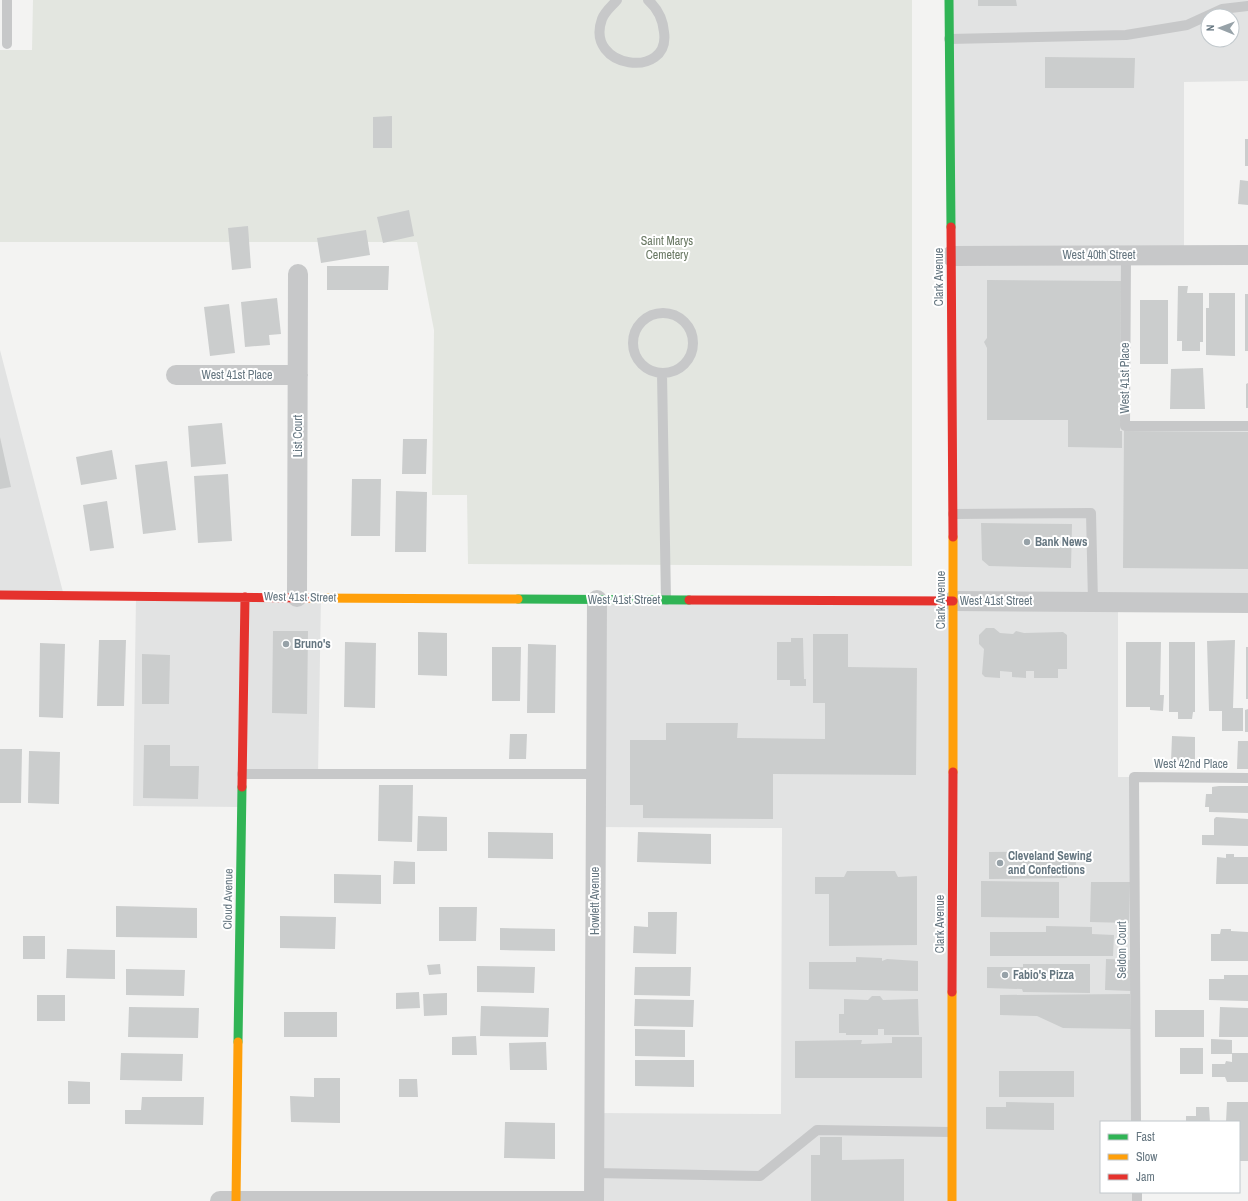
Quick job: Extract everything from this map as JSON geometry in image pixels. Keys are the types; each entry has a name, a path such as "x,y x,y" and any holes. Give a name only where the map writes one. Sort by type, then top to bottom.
{"street":[{"name":"Clark Avenue","path":"949,0 953,514 952,1201"},
{"name":"West 40th Street","path":"951,256 1248,255"},
{"name":"List Court","path":"296,597 298,274"},
{"name":"West 41st Place","path":"176,376 298,375"},
{"name":"West 41st Street","path":"0,595 1248,603"},
{"name":"Cloud Avenue","path":"236,1201 245,597"},
{"name":"Howlett Avenue","path":"594,1201 596,600"},
{"path":"220,1201 594,1201"}],"lane":[{"path":"7,0 7,44"},
{"path":"617,0 607,10 602,20 600,30 602,40 606,50 614,58 633,64 645,62 655,57 662,48 665,38 660,15 648,0"},
{"path":"949,39 1126,35 1187,25 1222,9 1248,6"},
{"name":"West 41st Place","path":"1126,255 1125,426 1248,426"},
{"path":"667,312 677,315 685,322 691,330 694,340 693,350 689,360 682,367 673,372 662,374 653,372 644,367 633,351 633,341 635,331 640,323 648,316 667,312"},
{"path":"662,374 666,600"},
{"path":"953,514 1091,513 1093,602"},
{"path":"242,774 596,774"},
{"name":"West 42nd Place","path":"1134,777 1248,778"},
{"name":"Seldon Court","path":"1134,777 1136,1121"},
{"path":"594,1173 760,1176 817,1130 952,1132"}],"shaded area":[{"path":"949,0 1248,0 1248,81 1184,82 1184,255 1126,255 1125,426 1248,426 1248,603 1118,602 1118,777 1134,777 1136,1121 1100,1121 1100,1193 1137,1193 1137,1201 594,1201 595,1113 781,1114 782,828 595,827 597,600 953,601"},
{"path":"0,350 64,596 0,595"},
{"path":"136,596 321,597 318,775 243,775 242,807 133,806"}],"green space":[{"name":"Saint Marys Cemetery","path":"33,0 912,0 912,566 468,564 467,495 432,495 434,330 417,242 0,242 0,50 32,50"}],"building":[{"path":"978,0 1016,0 1017,6 978,6"},
{"path":"1045,57 1135,58 1134,88 1045,88"},
{"path":"392,116 392,148 373,148 373,117"},
{"path":"1245,139 1248,139 1248,166 1245,166"},
{"path":"1240,180 1248,181 1248,205 1238,204"},
{"path":"409,210 414,236 383,243 377,217"},
{"path":"248,226 251,268 232,270 228,228"},
{"path":"366,230 370,255 321,263 317,238"},
{"path":"327,266 389,266 388,290 327,290"},
{"path":"987,280 1121,281 1120,431 1122,431 1122,448 1068,447 1068,420 987,420 987,348 984,342 987,338"},
{"path":"1178,286 1188,286 1187,293 1203,293 1203,342 1200,342 1200,351 1182,351 1182,341 1177,341"},
{"path":"1209,293 1235,293 1235,356 1206,355 1206,308 1209,308"},
{"path":"1245,294 1248,294 1248,351 1245,351"},
{"path":"277,298 281,334 269,335 270,345 245,347 241,302"},
{"path":"1140,300 1168,300 1168,364 1140,364"},
{"path":"229,304 235,353 210,356 204,307"},
{"path":"1203,368 1205,409 1170,409 1171,369"},
{"path":"1248,383 1248,408 1246,408 1246,384"},
{"path":"222,423 226,464 191,467 188,426"},
{"path":"1124,431 1248,432 1248,569 1123,568"},
{"path":"0,437 11,487 0,489"},
{"path":"403,439 427,439 426,474 402,474"},
{"path":"112,450 117,479 81,485 76,457"},
{"path":"167,461 176,530 143,534 135,465"},
{"path":"228,474 232,541 198,543 194,476"},
{"path":"352,479 381,479 380,536 351,536"},
{"path":"396,491 427,492 426,552 395,552"},
{"path":"107,501 114,548 90,551 83,505"},
{"name":"Bank News","path":"981,523 1072,524 1071,568 989,566 982,560"},
{"path":"986,628 994,628 1000,633 1013,634 1016,631 1024,633 1063,632 1067,635 1067,669 1058,669 1058,678 1034,678 1034,671 1026,671 1026,678 1012,677 1012,672 1000,671 1000,678 985,677 982,674 984,649 979,644 979,635"},
{"path":"273,631 308,631 307,714 272,713"},
{"path":"418,632 447,633 447,676 418,675"},
{"path":"813,634 848,634 848,667 917,668 916,775 773,774 773,819 643,818 643,805 630,805 630,740 666,740 666,723 738,723 737,738 825,739 825,703 813,703"},
{"path":"791,638 803,638 804,679 806,679 806,686 790,686 790,680 777,680 777,642 791,642"},
{"path":"99,640 126,640 124,706 97,706"},
{"path":"1235,640 1233,708 1243,708 1243,731 1222,731 1222,711 1209,711 1207,641"},
{"path":"345,642 376,643 375,708 344,707"},
{"path":"1126,642 1161,642 1160,695 1164,695 1163,711 1150,710 1150,707 1126,707"},
{"path":"1169,642 1195,642 1195,712 1193,712 1192,719 1178,719 1178,712 1169,712"},
{"path":"40,643 65,644 63,718 39,717"},
{"path":"528,644 556,645 555,713 527,713"},
{"path":"492,647 521,647 520,701 492,701"},
{"path":"1246,647 1248,647 1248,699 1246,699"},
{"path":"142,654 170,655 169,704 142,704"},
{"path":"1248,709 1248,732 1245,732 1245,710"},
{"path":"510,734 527,734 526,759 509,759"},
{"path":"1172,736 1195,737 1195,763 1171,762"},
{"path":"1238,741 1248,741 1248,769 1237,769"},
{"path":"144,745 170,745 170,766 199,766 198,799 143,798"},
{"path":"0,749 22,749 21,803 0,803"},
{"path":"29,751 60,752 59,804 28,803"},
{"path":"379,785 413,785 412,842 378,841"},
{"path":"1248,786 1248,813 1209,812 1209,807 1205,807 1206,794 1212,794 1212,787"},
{"path":"418,816 447,817 447,851 417,851"},
{"path":"1216,817 1248,819 1248,846 1202,845 1202,835 1214,835 1214,819"},
{"path":"488,832 553,833 553,859 488,858"},
{"path":"638,832 711,834 711,864 637,862"},
{"path":"1072,851 1073,859 1076,859 1076,872 1067,872 1067,878 989,879 989,852"},
{"path":"1226,854 1234,854 1234,857 1248,857 1248,884 1216,884 1217,857 1226,858"},
{"path":"394,861 415,862 415,884 393,884"},
{"path":"847,871 895,871 898,877 917,876 917,945 829,946 829,894 815,894 815,877 844,877"},
{"path":"334,874 381,875 381,904 334,903"},
{"path":"981,881 1059,882 1059,918 981,917"},
{"path":"1091,882 1130,882 1129,923 1090,922"},
{"path":"116,906 197,908 197,938 116,937"},
{"path":"439,907 477,907 476,941 439,941"},
{"path":"648,912 677,912 676,954 633,953 634,926 648,927"},
{"path":"280,916 336,917 335,949 280,948"},
{"path":"1046,926 1092,927 1092,934 1114,935 1113,956 990,956 990,932 1046,932"},
{"path":"500,928 555,929 555,951 500,950"},
{"path":"1221,929 1248,932 1248,961 1211,961 1211,934 1220,934"},
{"path":"23,936 45,936 45,959 23,959"},
{"path":"67,949 115,950 115,979 66,978"},
{"path":"856,957 882,958 882,961 887,959 918,961 918,991 809,989 809,962 856,962"},
{"path":"1106,959 1132,960 1131,991 1105,990"},
{"path":"440,964 441,974 429,975 427,965"},
{"path":"1023,964 1090,964 1090,993 1023,992 1022,989 987,988 987,967 1023,967"},
{"path":"477,966 535,967 534,993 477,992"},
{"path":"635,967 691,967 690,996 634,995"},
{"path":"126,969 185,970 184,996 126,995"},
{"path":"1224,975 1248,975 1248,1001 1209,1000 1209,979 1224,979"},
{"path":"419,992 420,1008 396,1009 396,993"},
{"path":"447,993 447,1015 424,1016 423,994"},
{"path":"1130,994 1131,1029 1063,1028 1037,1016 1000,1015 1000,995"},
{"path":"37,995 65,995 65,1021 37,1021"},
{"path":"872,996 880,996 883,1000 918,999 919,1035 884,1035 884,1029 878,1029 878,1035 846,1035 846,1033 839,1033 839,1014 844,1014 844,999 868,1000"},
{"path":"635,999 694,1000 693,1027 634,1026"},
{"path":"481,1006 549,1008 548,1037 480,1036"},
{"path":"129,1007 199,1008 198,1038 128,1037"},
{"path":"1220,1007 1248,1008 1248,1037 1219,1037"},
{"path":"1155,1010 1204,1010 1204,1037 1155,1037"},
{"path":"284,1012 337,1012 337,1037 284,1037"},
{"path":"635,1029 685,1030 685,1057 635,1056"},
{"path":"476,1036 477,1055 452,1055 452,1037"},
{"path":"892,1037 922,1037 922,1078 795,1078 795,1041 862,1040 861,1044 892,1043"},
{"path":"1211,1039 1232,1040 1232,1054 1211,1054"},
{"path":"546,1042 547,1070 510,1070 509,1043"},
{"path":"1180,1048 1203,1048 1203,1074 1180,1074"},
{"path":"121,1053 183,1054 182,1081 120,1080"},
{"path":"1232,1053 1248,1053 1248,1082 1227,1082 1225,1077 1212,1077 1212,1064 1225,1064 1226,1061 1232,1062"},
{"path":"635,1060 694,1060 694,1087 635,1086"},
{"path":"999,1071 1074,1071 1074,1097 999,1097"},
{"path":"314,1078 340,1078 340,1123 291,1122 290,1096 314,1097"},
{"path":"399,1079 417,1079 418,1097 399,1097"},
{"path":"68,1081 90,1082 90,1104 68,1104"},
{"path":"142,1097 204,1097 203,1125 125,1124 125,1110 141,1110"},
{"path":"1006,1102 1054,1103 1054,1130 986,1129 986,1107 1006,1107"},
{"path":"1227,1102 1248,1102 1248,1161 1240,1161 1240,1121 1226,1121"},
{"path":"1196,1107 1209,1107 1210,1121 1186,1121 1186,1116 1196,1116"},
{"path":"505,1122 555,1123 555,1159 504,1158"},
{"path":"820,1137 842,1137 842,1160 904,1159 904,1201 811,1201 811,1155 820,1155"}],"traffic: fast":[{"path":"949,0 951,227"},
{"path":"518,599 689,600"},
{"path":"238,1042 242,787"}],"traffic: slow":[{"path":"953,537 953,772"},
{"path":"308,598 518,599"},
{"path":"952,992 952,1201"},
{"path":"236,1201 238,1042"}],"traffic: jam":[{"path":"951,227 953,537"},
{"path":"0,595 308,598"},
{"path":"242,787 245,597"},
{"path":"689,600 953,601"},
{"path":"952,992 953,772"}],"place":[{"name":"Bank News","path":"1027,542"},
{"name":"Bruno's","path":"286,644"},
{"name":"Cleveland Sewing and Confections","path":"1000,863"},
{"name":"Fabio's Pizza","path":"1005,975"}]}
